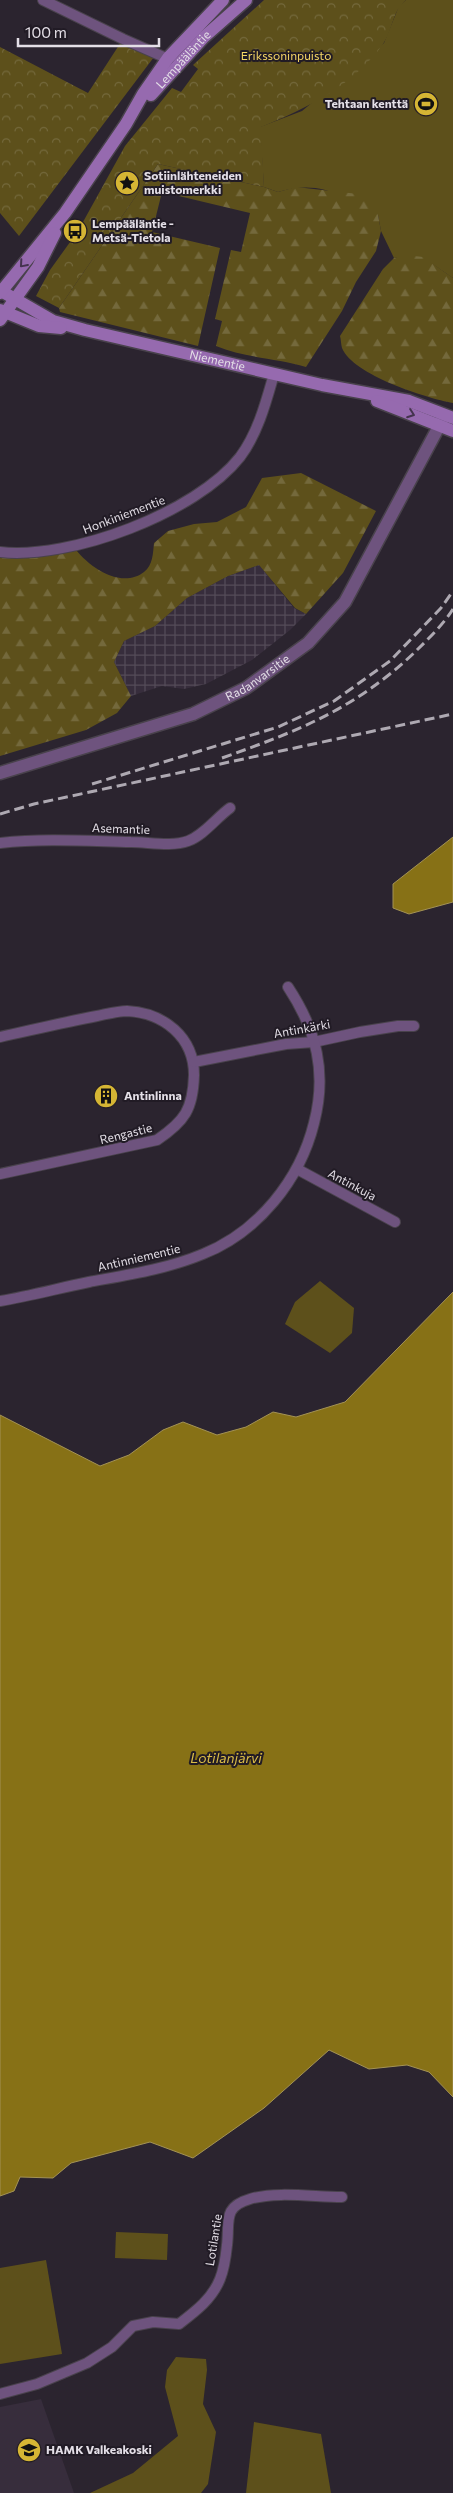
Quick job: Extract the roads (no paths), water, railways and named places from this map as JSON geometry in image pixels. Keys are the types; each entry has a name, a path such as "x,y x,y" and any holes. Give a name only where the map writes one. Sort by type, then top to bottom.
{"main road":[{"name":"Lempääläntie","path":"0,292 65,212 127,123 143,94 173,61 236,2"},
{"name":"Lempääläntie","path":"2,314 15,300 38,267 65,212"},
{"name":"Niementie","path":"0,292 53,321 85,330 349,390 441,418 453,431"},
{"name":"Niementie","path":"2,314 39,326 85,330"}],"street":[{"path":"43,0 122,39 173,61"},
{"name":"Honkiniementie","path":"0,552 14,554 78,546 168,513 226,472 240,456 264,409 274,374"},
{"name":"Radanvarsitie","path":"0,773 193,714 246,688 308,643 345,602 441,418"},
{"name":"Asemantie","path":"0,843 36,839 187,842 199,835 230,808"},
{"name":"Antinniementie","path":"0,1301 170,1266 204,1254 232,1238 265,1212 285,1190 310,1143 320,1102 321,1074 314,1042 306,1019 288,987"},
{"name":"Rengastie","path":"0,1037 126,1011 153,1015 174,1027 187,1044 194,1062 194,1093 187,1114 174,1128 157,1140 0,1174"},
{"name":"Antinkärki","path":"194,1062 277,1046 314,1042 360,1032 398,1026 414,1026"},
{"name":"Antinkuja","path":"297,1169 395,1222"},
{"name":"Lotilantie","path":"0,2394 37,2384 87,2364 112,2347 133,2326 153,2322 179,2324 204,2304 220,2279 227,2244 227,2219 233,2206 249,2199 265,2196 342,2197"}],"water":[{"path":"453,837 453,902 409,914 393,908 393,884"},
{"name":"Lotilanjärvi","path":"453,1292 453,2097 429,2072 407,2065 369,2069 329,2050 264,2108 193,2158 150,2142 71,2163 53,2178 20,2177 14,2191 0,2196 0,1415 100,1466 129,1455 163,1430 183,1422 217,1435 246,1427 273,1412 296,1417 345,1402"}],"railway":[{"path":"92,784 278,727 334,701 390,661 441,608 453,591"},
{"path":"222,758 301,728 370,689 415,652 440,626 453,609"},
{"path":"0,814 34,804 453,714"}],"place":[{"name":"Tehtaan kenttä","path":"426,104"},
{"name":"Sotiinlähteneiden muistomerkki","path":"127,183"},
{"name":"Lempääläntie - Metsä-Tietola","path":"75,231"},
{"name":"Antinlinna","path":"106,1096"},
{"name":"HAMK Valkeakoski","path":"29,2450"}],"park label":[{"name":"Erikssoninpuisto","path":"286,56"}]}
